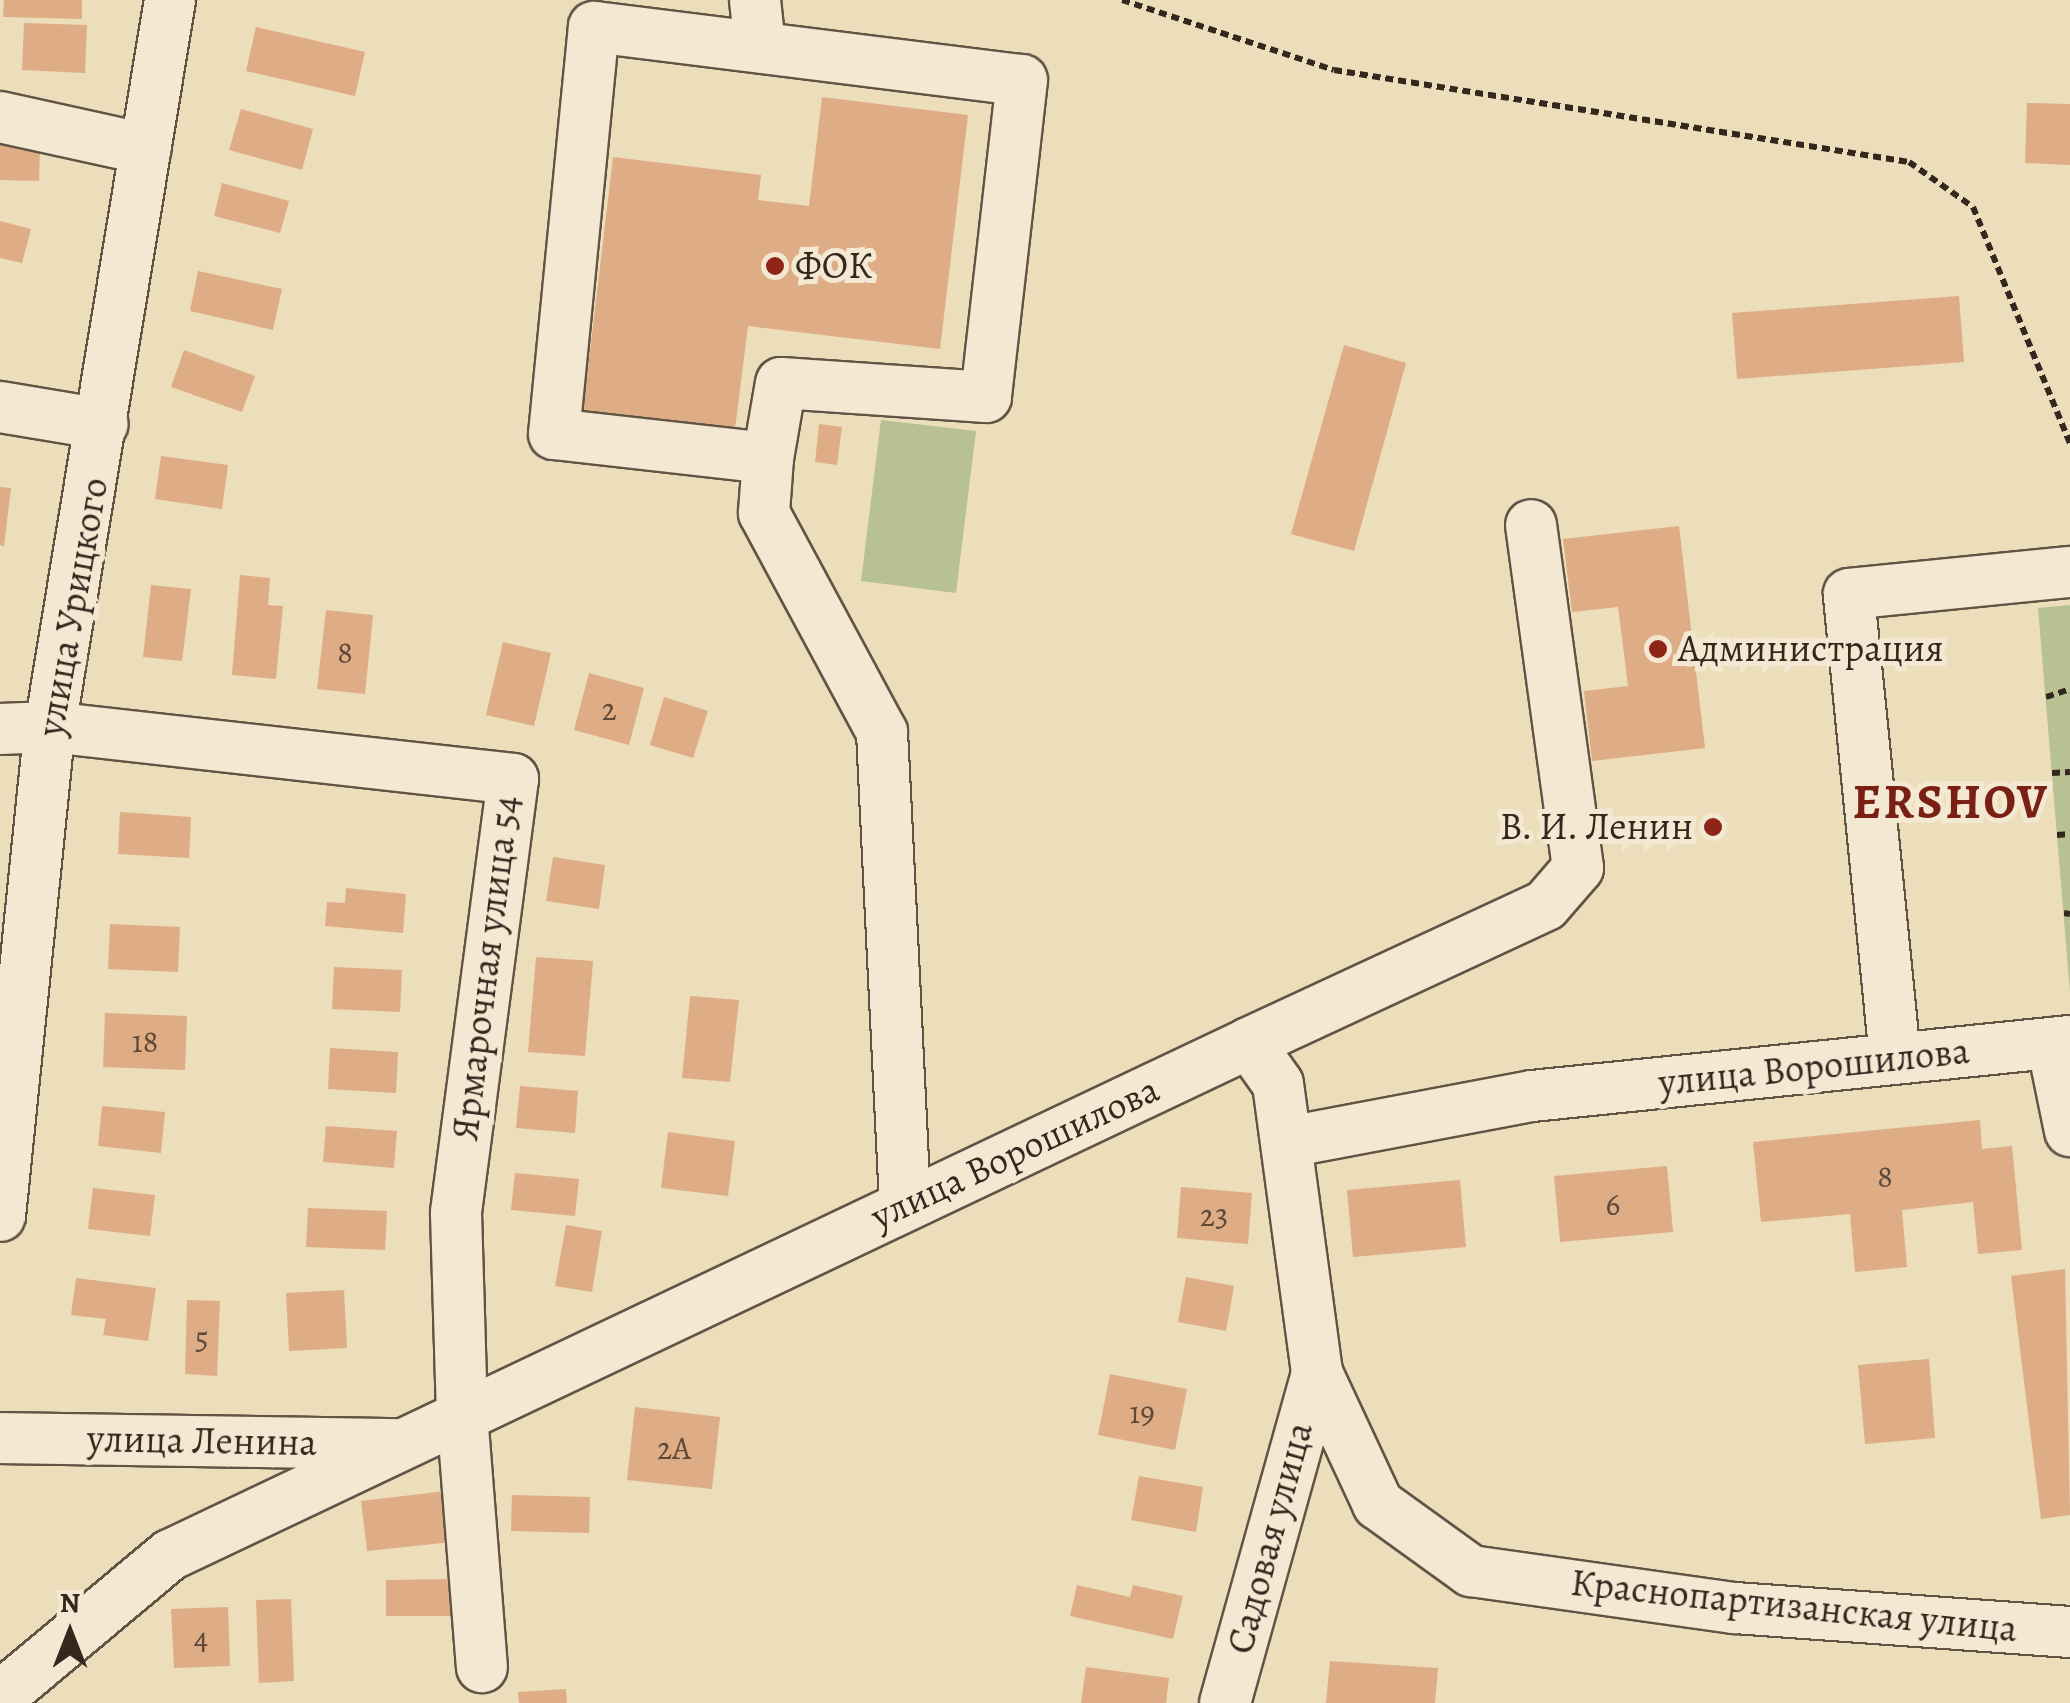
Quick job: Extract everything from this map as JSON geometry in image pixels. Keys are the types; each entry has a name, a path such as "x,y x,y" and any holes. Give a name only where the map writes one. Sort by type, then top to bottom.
{"street":[{"name":"улица Урицкого","path":"0,1216 50,727 170,0"},
{"path":"768,458 554,434 594,26 757,24 1022,80 986,397 781,383 768,458 764,514 882,732 905,1204"},
{"path":"0,117 146,150"},
{"path":"0,406 103,424"},
{"name":"улица Ворошилова","path":"0,1697 170,1556 905,1204 1546,905 1578,868 1532,525"},
{"path":"1895,1057 1848,594 2070,572"},
{"name":"Ярмарочная улица 54","path":"0,729 50,727 513,780 456,1213 462,1414 482,1667"},
{"path":"2061,1042 2070,1131"},
{"name":"улица Ворошилова","path":"1288,1142 1532,1096 2061,1042"},
{"path":"1250,1043 1278,1084 1288,1142"},
{"name":"Краснопартизанская улица","path":"1288,1142 1316,1374 1378,1504 1470,1570 1735,1608 2070,1632"},
{"name":"Садовая улица","path":"1225,1703 1316,1374"},
{"name":"улица Ленина","path":"0,1438 405,1444"}],"path":[{"path":"1122,0 1334,70 1909,162 1973,207 2070,444"},
{"path":"2046,697 2070,689"},
{"path":"2052,773 2070,772"},
{"path":"2057,835 2070,834"}],"green space":[{"path":"881,420 976,431 956,593 861,581"},
{"path":"2070,605 2070,992 2038,608"}],"building":[{"path":"4,0 82,0 82,19 3,17"},
{"path":"24,23 87,25 85,73 22,70"},
{"path":"256,27 365,52 355,96 246,71"},
{"name":"ФОК","path":"822,97 968,115 940,349 748,326 735,429 583,411 613,157 761,175 758,200 809,206"},
{"path":"2027,103 2070,104 2070,165 2025,163"},
{"path":"241,109 313,129 302,170 229,150"},
{"path":"0,142 40,142 39,181 0,180"},
{"path":"222,183 289,201 280,233 214,216"},
{"path":"0,221 31,229 22,263 0,258"},
{"path":"198,271 282,289 273,330 190,311"},
{"path":"1959,296 1964,362 1737,379 1732,313"},
{"path":"1344,345 1406,363 1354,551 1291,534"},
{"path":"184,350 255,376 242,412 171,387"},
{"path":"819,424 842,427 837,465 815,462"},
{"path":"161,456 228,465 222,509 155,499"},
{"path":"0,487 11,488 4,546 0,545"},
{"name":"Администрация","path":"1679,526 1705,748 1592,761 1584,691 1628,686 1618,607 1572,612 1563,539"},
{"path":"240,575 270,578 268,605 283,606 276,679 232,675"},
{"path":"151,585 191,589 182,661 143,657"},
{"path":"326,610 373,615 365,694 317,689"},
{"path":"503,642 551,653 534,726 486,715"},
{"path":"589,673 644,688 629,745 574,730"},
{"path":"664,697 708,711 693,758 650,745"},
{"path":"120,812 191,817 189,858 118,854"},
{"path":"553,857 605,865 599,909 546,901"},
{"path":"346,888 406,894 403,933 325,926 327,902 345,903"},
{"path":"110,924 180,927 178,972 108,969"},
{"path":"536,957 593,961 585,1056 528,1052"},
{"path":"334,967 402,970 400,1012 332,1009"},
{"path":"690,996 739,1000 730,1082 682,1078"},
{"path":"105,1013 187,1016 185,1070 103,1067"},
{"path":"330,1048 398,1052 396,1093 328,1089"},
{"path":"520,1086 578,1091 575,1133 516,1128"},
{"path":"102,1106 165,1112 161,1153 98,1146"},
{"path":"1980,1120 1982,1149 2012,1146 2022,1250 1978,1254 1973,1202 1902,1210 1907,1267 1855,1272 1850,1214 1761,1222 1753,1142"},
{"path":"326,1126 397,1131 394,1168 323,1162"},
{"path":"668,1132 735,1141 728,1196 661,1188"},
{"path":"1667,1166 1673,1232 1560,1242 1554,1176"},
{"path":"515,1173 579,1179 575,1216 511,1210"},
{"path":"1460,1180 1466,1247 1353,1257 1347,1190"},
{"path":"1181,1187 1252,1193 1248,1244 1177,1238"},
{"path":"93,1188 155,1195 150,1236 88,1229"},
{"path":"308,1208 387,1211 385,1250 306,1247"},
{"path":"566,1225 602,1231 592,1292 555,1286"},
{"path":"2065,1269 2070,1515 2041,1519 2011,1276"},
{"path":"1186,1277 1234,1286 1226,1331 1178,1322"},
{"path":"76,1278 156,1288 148,1341 103,1335 106,1319 71,1315"},
{"path":"344,1290 347,1348 289,1351 286,1293"},
{"path":"187,1300 220,1301 217,1376 185,1374"},
{"path":"1929,1359 1935,1438 1865,1444 1858,1365"},
{"path":"1110,1374 1187,1389 1175,1450 1098,1435"},
{"path":"635,1407 720,1417 712,1489 627,1480"},
{"path":"1139,1476 1203,1487 1196,1532 1131,1520"},
{"path":"446,1491 452,1542 367,1551 361,1501"},
{"path":"512,1495 590,1497 589,1533 511,1531"},
{"path":"454,1579 454,1616 386,1616 386,1580"},
{"path":"1077,1585 1130,1597 1133,1585 1183,1596 1173,1639 1070,1616"},
{"path":"291,1599 294,1681 259,1683 256,1600"},
{"path":"228,1607 230,1666 174,1668 171,1609"},
{"path":"1330,1661 1438,1668 1435,1703 1326,1703"},
{"path":"1086,1667 1169,1678 1166,1703 1081,1703"},
{"path":"566,1689 567,1703 519,1703 518,1692"}],"place":[{"name":"ФОК","path":"775,266"},
{"name":"Администрация","path":"1658,649"},
{"name":"В. И. Ленин","path":"1713,827"}],"district":[{"name":"ERSHOV","path":"1951,803"}]}
